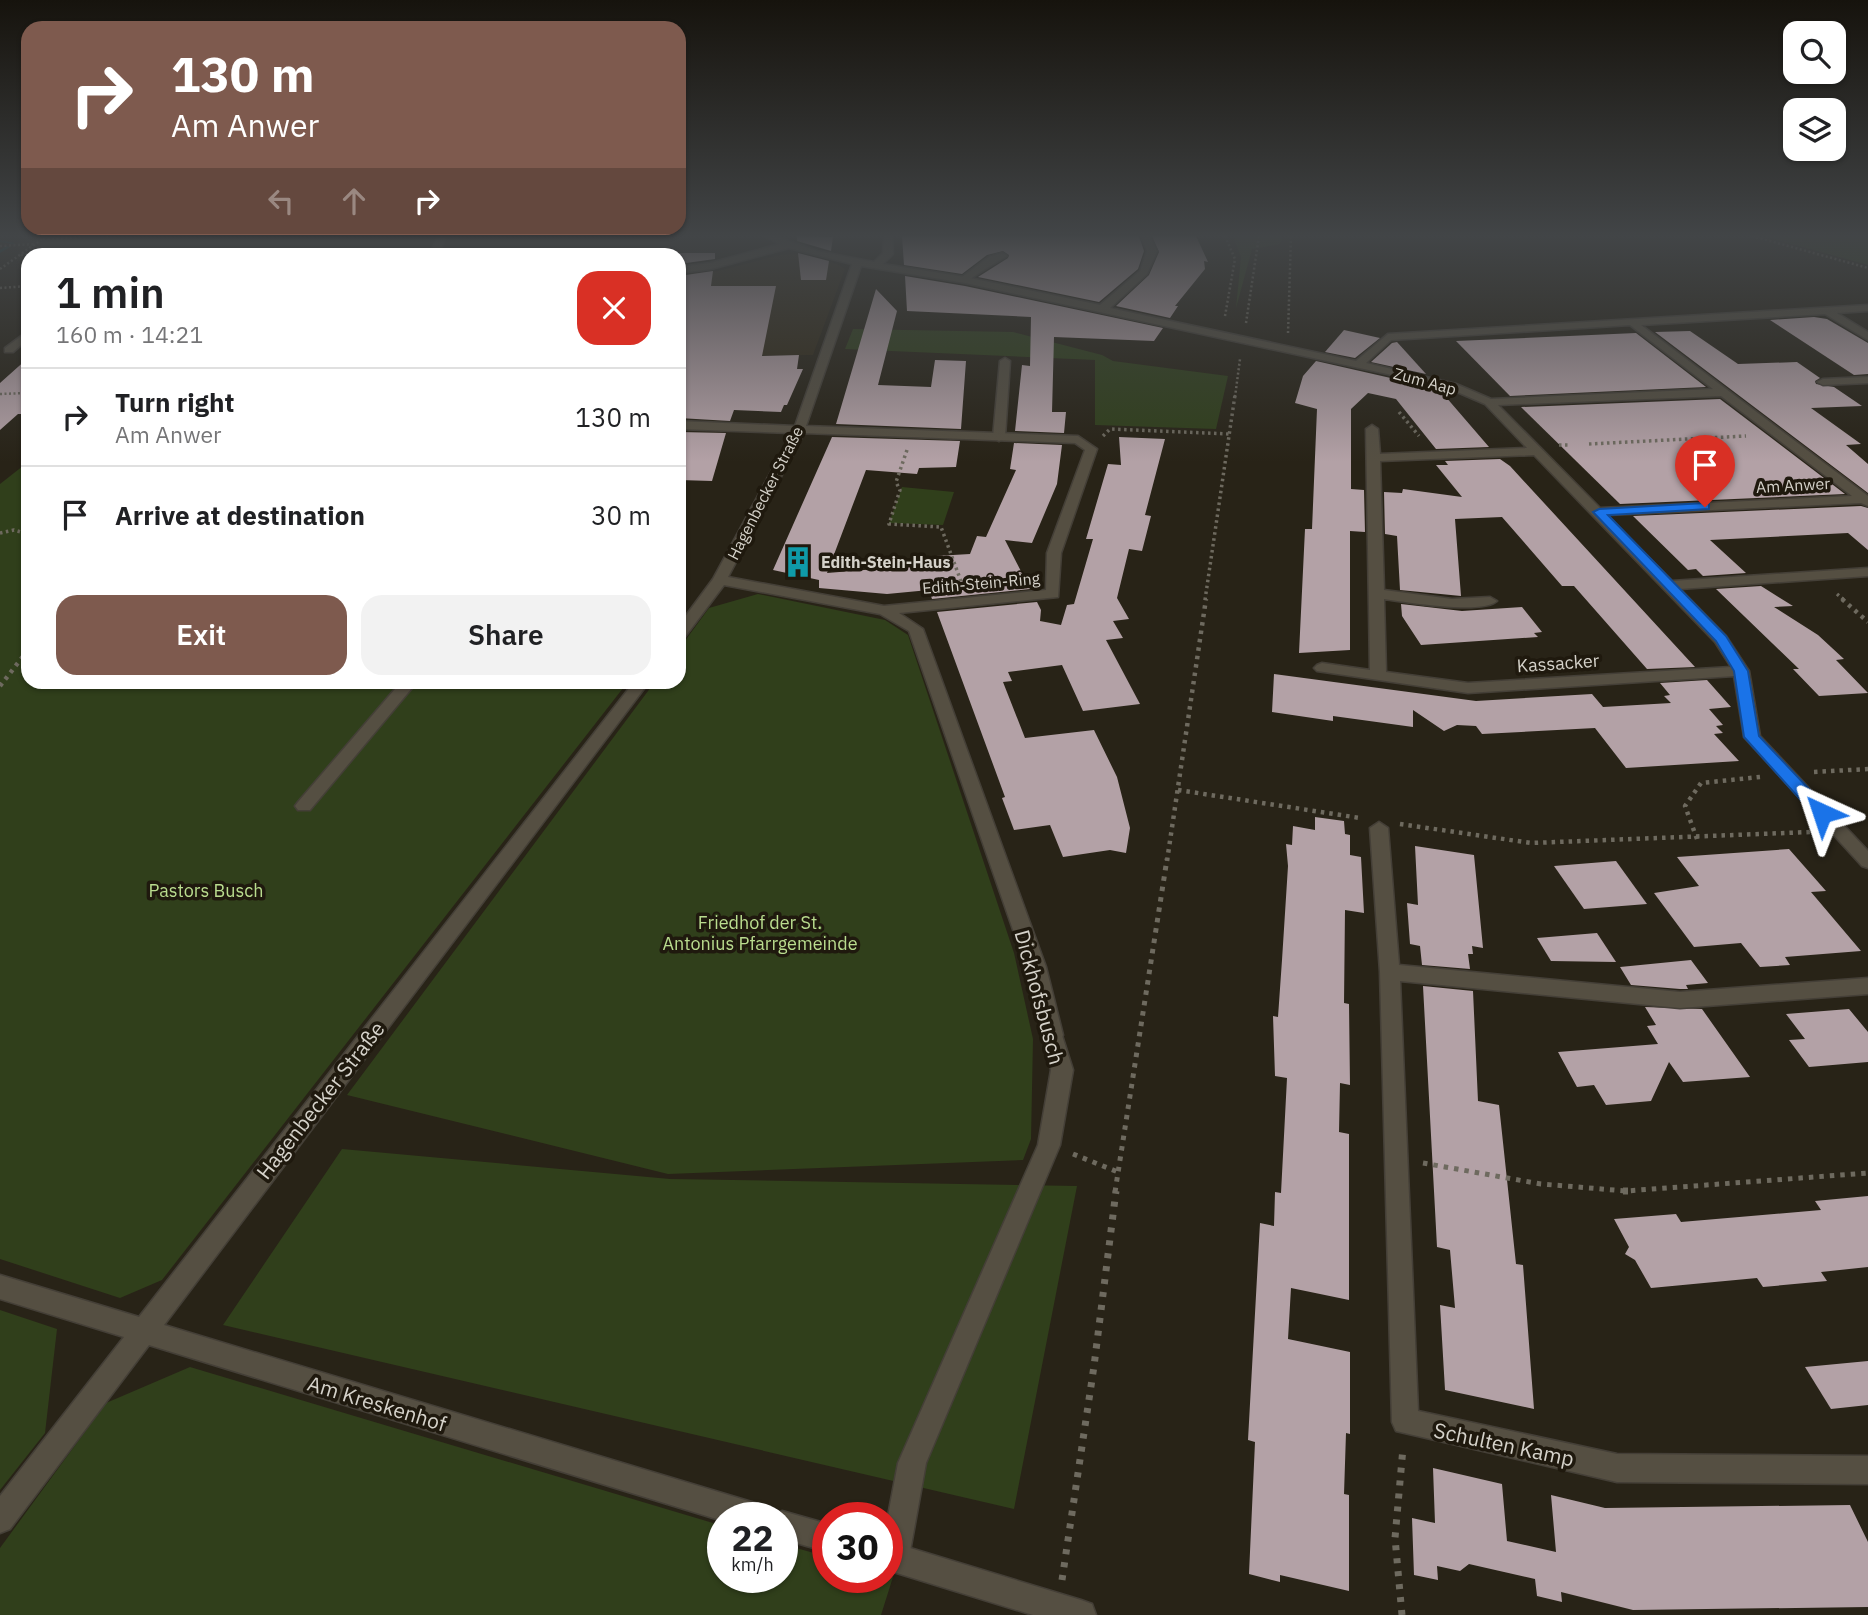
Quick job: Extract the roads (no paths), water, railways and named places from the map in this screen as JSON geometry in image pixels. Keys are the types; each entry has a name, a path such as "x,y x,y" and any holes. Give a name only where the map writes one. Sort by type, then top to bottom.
{"street":[{"name":"Hagenbecker Straße","path":"686,625 720,580 799,430 840,311"},
{"name":"Zum Aap","path":"1113,311 1452,386 1489,402 1721,639 1741,671 1752,737 1868,862"},
{"path":"1358,365 1388,337 1807,311"},
{"path":"1828,311 1868,337"},
{"name":"Am Anwer","path":"1634,324 1866,500"},
{"path":"9,350 21,340"},
{"path":"686,425 999,437 1005,361"},
{"path":"1823,382 1868,380"},
{"path":"1489,402 1726,392"},
{"path":"1373,429 1378,676"},
{"name":"Edith-Stein-Ring","path":"720,580 884,610 1053,594 1055,553 1091,449 1078,440 999,437"},
{"path":"1374,458 1538,451"},
{"name":"Am Anwer","path":"1599,512 1866,500"},
{"path":"1670,585 1814,573 1868,572"},
{"path":"1378,594 1452,603 1490,601"},
{"name":"Dickhofsbusch","path":"884,610 916,629 1036,967 1062,1070 1049,1145 912,1463 903,1503"},
{"name":"Kassacker","path":"1322,668 1468,688 1741,671"},
{"path":"304,806 404,689"},
{"name":"Hagenbecker Straße","path":"0,1519 637,689"},
{"path":"1379,823 1390,972 1680,1000 1868,986"},
{"name":"Schulten Kamp","path":"1390,972 1405,1423 1617,1468 1868,1470"},
{"name":"Am Kreskenhof","path":"0,1287 707,1503"},
{"path":"903,1560 1070,1611"}],"place":[{"name":"Edith-Stein-Haus","path":"798,562"}],"park label":[{"name":"Pastors Busch","path":"206,890"},
{"name":"Friedhof der St. Antonius Pfarrgemeinde","path":"760,932"}]}
